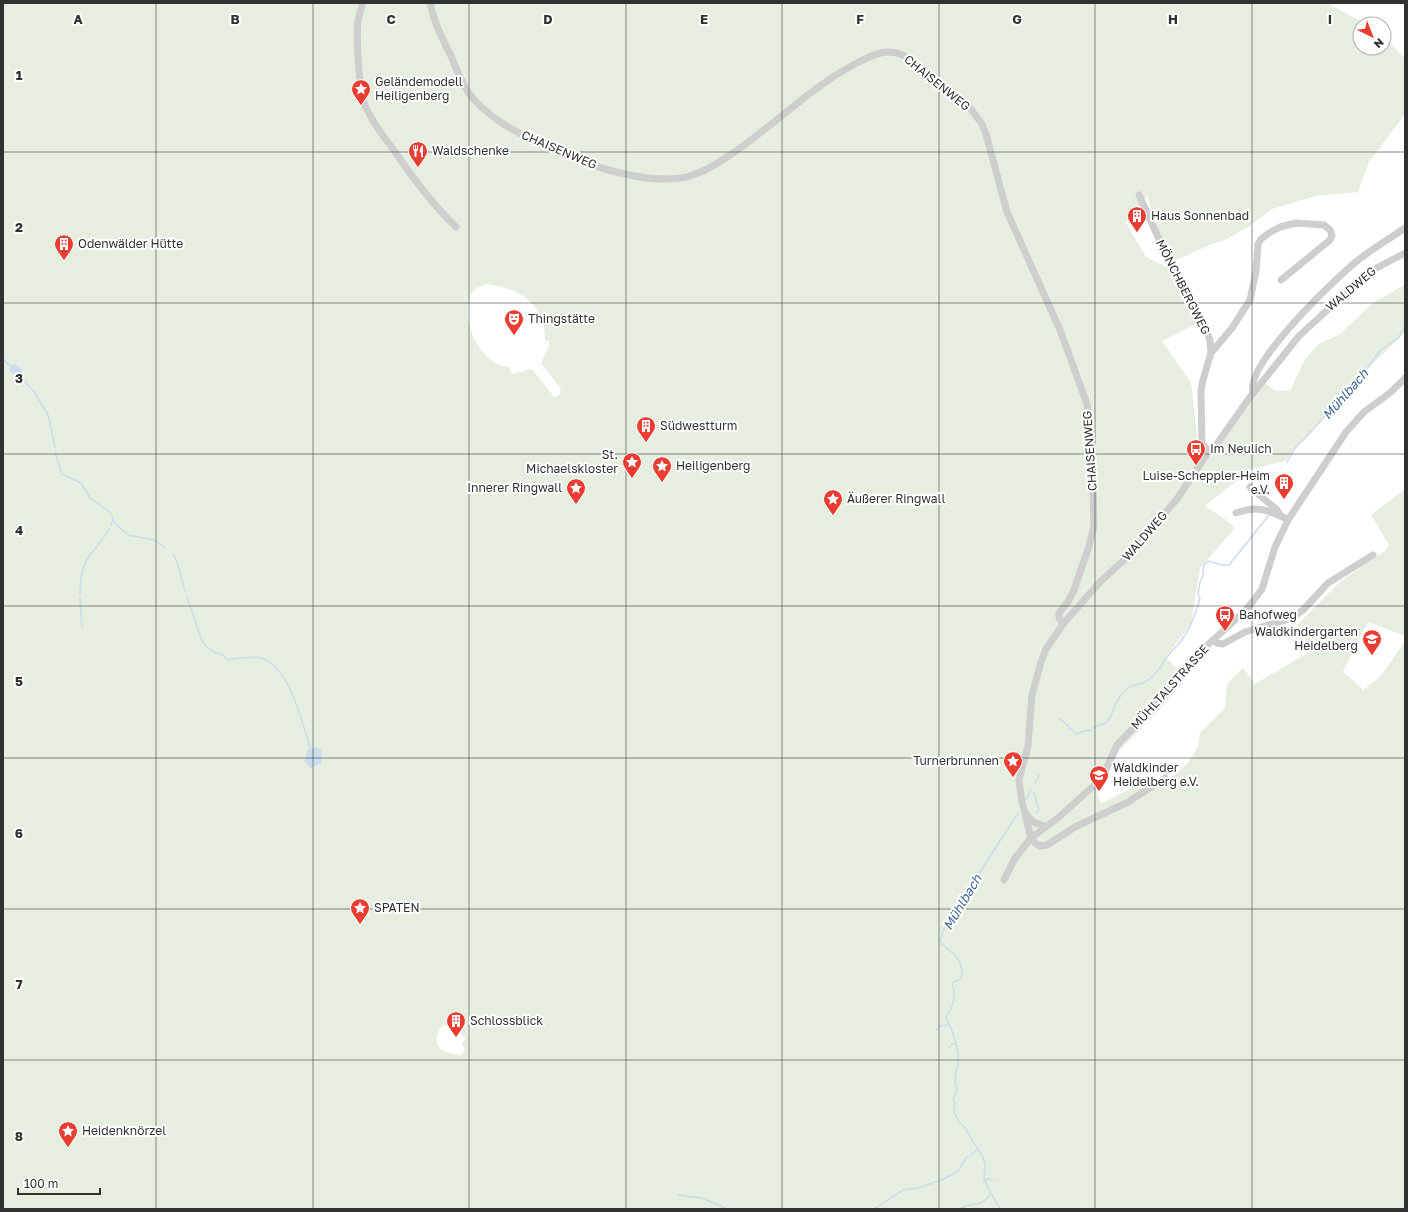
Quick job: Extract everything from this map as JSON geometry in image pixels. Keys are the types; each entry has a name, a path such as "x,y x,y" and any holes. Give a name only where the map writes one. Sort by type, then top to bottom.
{"street":[{"path":"363,3 358,18 363,100 380,132 397,156 430,199 456,227"},
{"name":"CHAISENWEG","path":"430,3 437,27 465,86 472,96 490,114 508,128 550,149 583,163 621,173 644,177 674,178 688,176 703,171 752,139 832,77 873,55 884,52 896,53 909,59 970,108 984,129 1007,212 1060,330 1087,404 1092,448 1094,526 1074,590 1068,602 1059,613 1059,618 1063,624"},
{"name":"MÖNCHBERGWEG","path":"1139,195 1172,268 1204,325 1210,340 1211,353 1201,390 1202,444 1208,450"},
{"path":"1211,353 1232,328 1250,300 1256,271 1258,244 1261,239 1273,230 1292,224 1320,225 1328,228 1332,235 1330,240 1281,280"},
{"path":"1253,393 1253,384 1260,369 1277,344 1298,318 1357,261 1405,228"},
{"name":"WALDWEG","path":"1031,838 1020,780 1028,746 1032,695 1043,655 1048,644 1063,624 1100,582 1127,557 1173,504 1181,494 1208,450 1214,448 1253,393 1304,330 1369,272 1405,253"},
{"name":"MÜHLTALSTRASSE","path":"1031,838 1062,814 1100,780 1116,746 1167,693 1191,660 1245,612 1262,589 1276,547 1288,520 1352,424 1364,412 1391,392 1405,378"},
{"path":"1250,487 1277,510 1281,516"},
{"path":"1236,513 1255,509 1281,516 1288,520"},
{"path":"1213,640 1218,644 1223,644 1244,632 1292,618 1303,610 1328,583 1373,555"},
{"path":"1004,880 1015,858 1031,838 1039,846 1047,845 1075,827 1128,802 1165,778"},
{"path":"1025,812 1033,822 1046,826"}],"green space":[{"path":"3,3 1327,3 1352,16 1352,56 1392,56 1392,45 1405,59 1405,114 1369,162 1358,192 1316,196 1272,209 1248,227 1227,239 1176,260 1162,239 1147,196 1126,223 1146,257 1182,274 1204,320 1162,341 1191,383 1199,453 1203,457 1211,456 1264,383 1276,391 1290,391 1305,359 1319,344 1340,334 1374,302 1405,285 1405,331 1399,339 1375,361 1285,461 1251,469 1205,506 1225,519 1235,528 1200,568 1191,624 1166,657 1186,678 1162,707 1120,750 1103,780 1096,789 1101,804 1149,779 1164,783 1187,764 1198,747 1200,733 1225,708 1227,684 1243,668 1255,684 1311,651 1297,625 1341,581 1386,550 1389,545 1371,515 1405,489 1405,636 1368,622 1343,671 1363,690 1381,676 1405,641 1405,1209 3,1209","holes":["486,284 509,289 528,300 541,316 545,340 549,341 549,346 541,363 561,389 559,395 554,397 532,369 512,374 509,367 499,365 489,359 475,340 470,328 468,316 468,305 471,295 479,287","19,367 23,371 24,376 22,379 18,379 12,373","443,1025 450,1026 465,1038 462,1045 465,1049 461,1055 446,1052 437,1044 437,1034"]}],"water":[{"path":"14,364 22,370 24,376 22,379 17,378 9,370 10,366"},
{"path":"317,747 321,750 322,763 311,768 304,761 308,749"}],"waterway":[{"name":"Mühlbach","path":"1287,462 1295,448 1330,411 1345,398 1380,351 1398,338 1405,327"},
{"path":"3,359 11,367"},
{"path":"21,377 35,393 48,415 55,447"},
{"path":"55,452 62,474 81,483 91,499 110,512 115,523 128,535 154,540 165,548"},
{"name":"Mühlbach","path":"1076,735 1104,724 1110,718 1117,701 1122,694 1131,686 1143,683 1151,678 1160,668 1190,627 1199,602 1200,597 1198,594 1200,582 1203,576 1204,565 1208,561 1222,565 1229,565 1269,515"},
{"path":"111,525 113,519"},
{"path":"80,594 81,579 87,559 109,529"},
{"path":"173,554 177,562 185,591"},
{"path":"187,597 202,641 207,647 216,653 222,654 226,659 252,657 260,658 270,663 279,672 287,683 293,696 311,750"},
{"path":"80,599 82,628"},
{"path":"1059,718 1077,734"},
{"name":"Mühlbach","path":"1035,783 1040,774"},
{"name":"Mühlbach","path":"1026,800 1031,789"},
{"path":"1034,793 1039,810 1036,813"},
{"name":"Mühlbach","path":"1001,1209 984,1180 985,1164 982,1155 954,1112 955,1103 953,1099 957,1090 955,1079 958,1063 958,1052 951,1028 946,1018 954,1000 953,982 962,977 962,971 959,960 940,941 945,926 1018,813"},
{"path":"936,1031 939,1026 948,1025"},
{"path":"949,1048 952,1044 956,1044"},
{"path":"874,1209 903,1190 918,1188 944,1179 958,1171 966,1158 979,1149"},
{"path":"985,1180 993,1180"},
{"path":"960,1209 964,1206 983,1202 990,1194"},
{"path":"678,1195 702,1198 727,1209"}],"place":[{"name":"Geländemodell Heiligenberg","path":"361,106"},
{"name":"Waldschenke","path":"418,168"},
{"name":"Haus Sonnenbad","path":"1137,233"},
{"name":"Odenwälder Hütte","path":"64,261"},
{"name":"Thingstätte","path":"514,336"},
{"name":"Südwestturm","path":"646,443"},
{"name":"Im Neulich","path":"1196,466"},
{"name":"St. Michaelskloster","path":"632,479"},
{"name":"Heiligenberg","path":"662,483"},
{"name":"Luise-Scheppler-Heim e.V.","path":"1284,500"},
{"name":"Innerer Ringwall","path":"576,505"},
{"name":"Äußerer Ringwall","path":"833,516"},
{"name":"Bahofweg","path":"1225,632"},
{"name":"Waldkindergarten Heidelberg","path":"1372,656"},
{"name":"Turnerbrunnen","path":"1013,778"},
{"name":"Waldkinder Heidelberg e.V.","path":"1099,792"},
{"name":"SPATEN","path":"360,925"},
{"name":"Schlossblick","path":"456,1038"},
{"name":"Heidenknörzel","path":"68,1148"}]}
